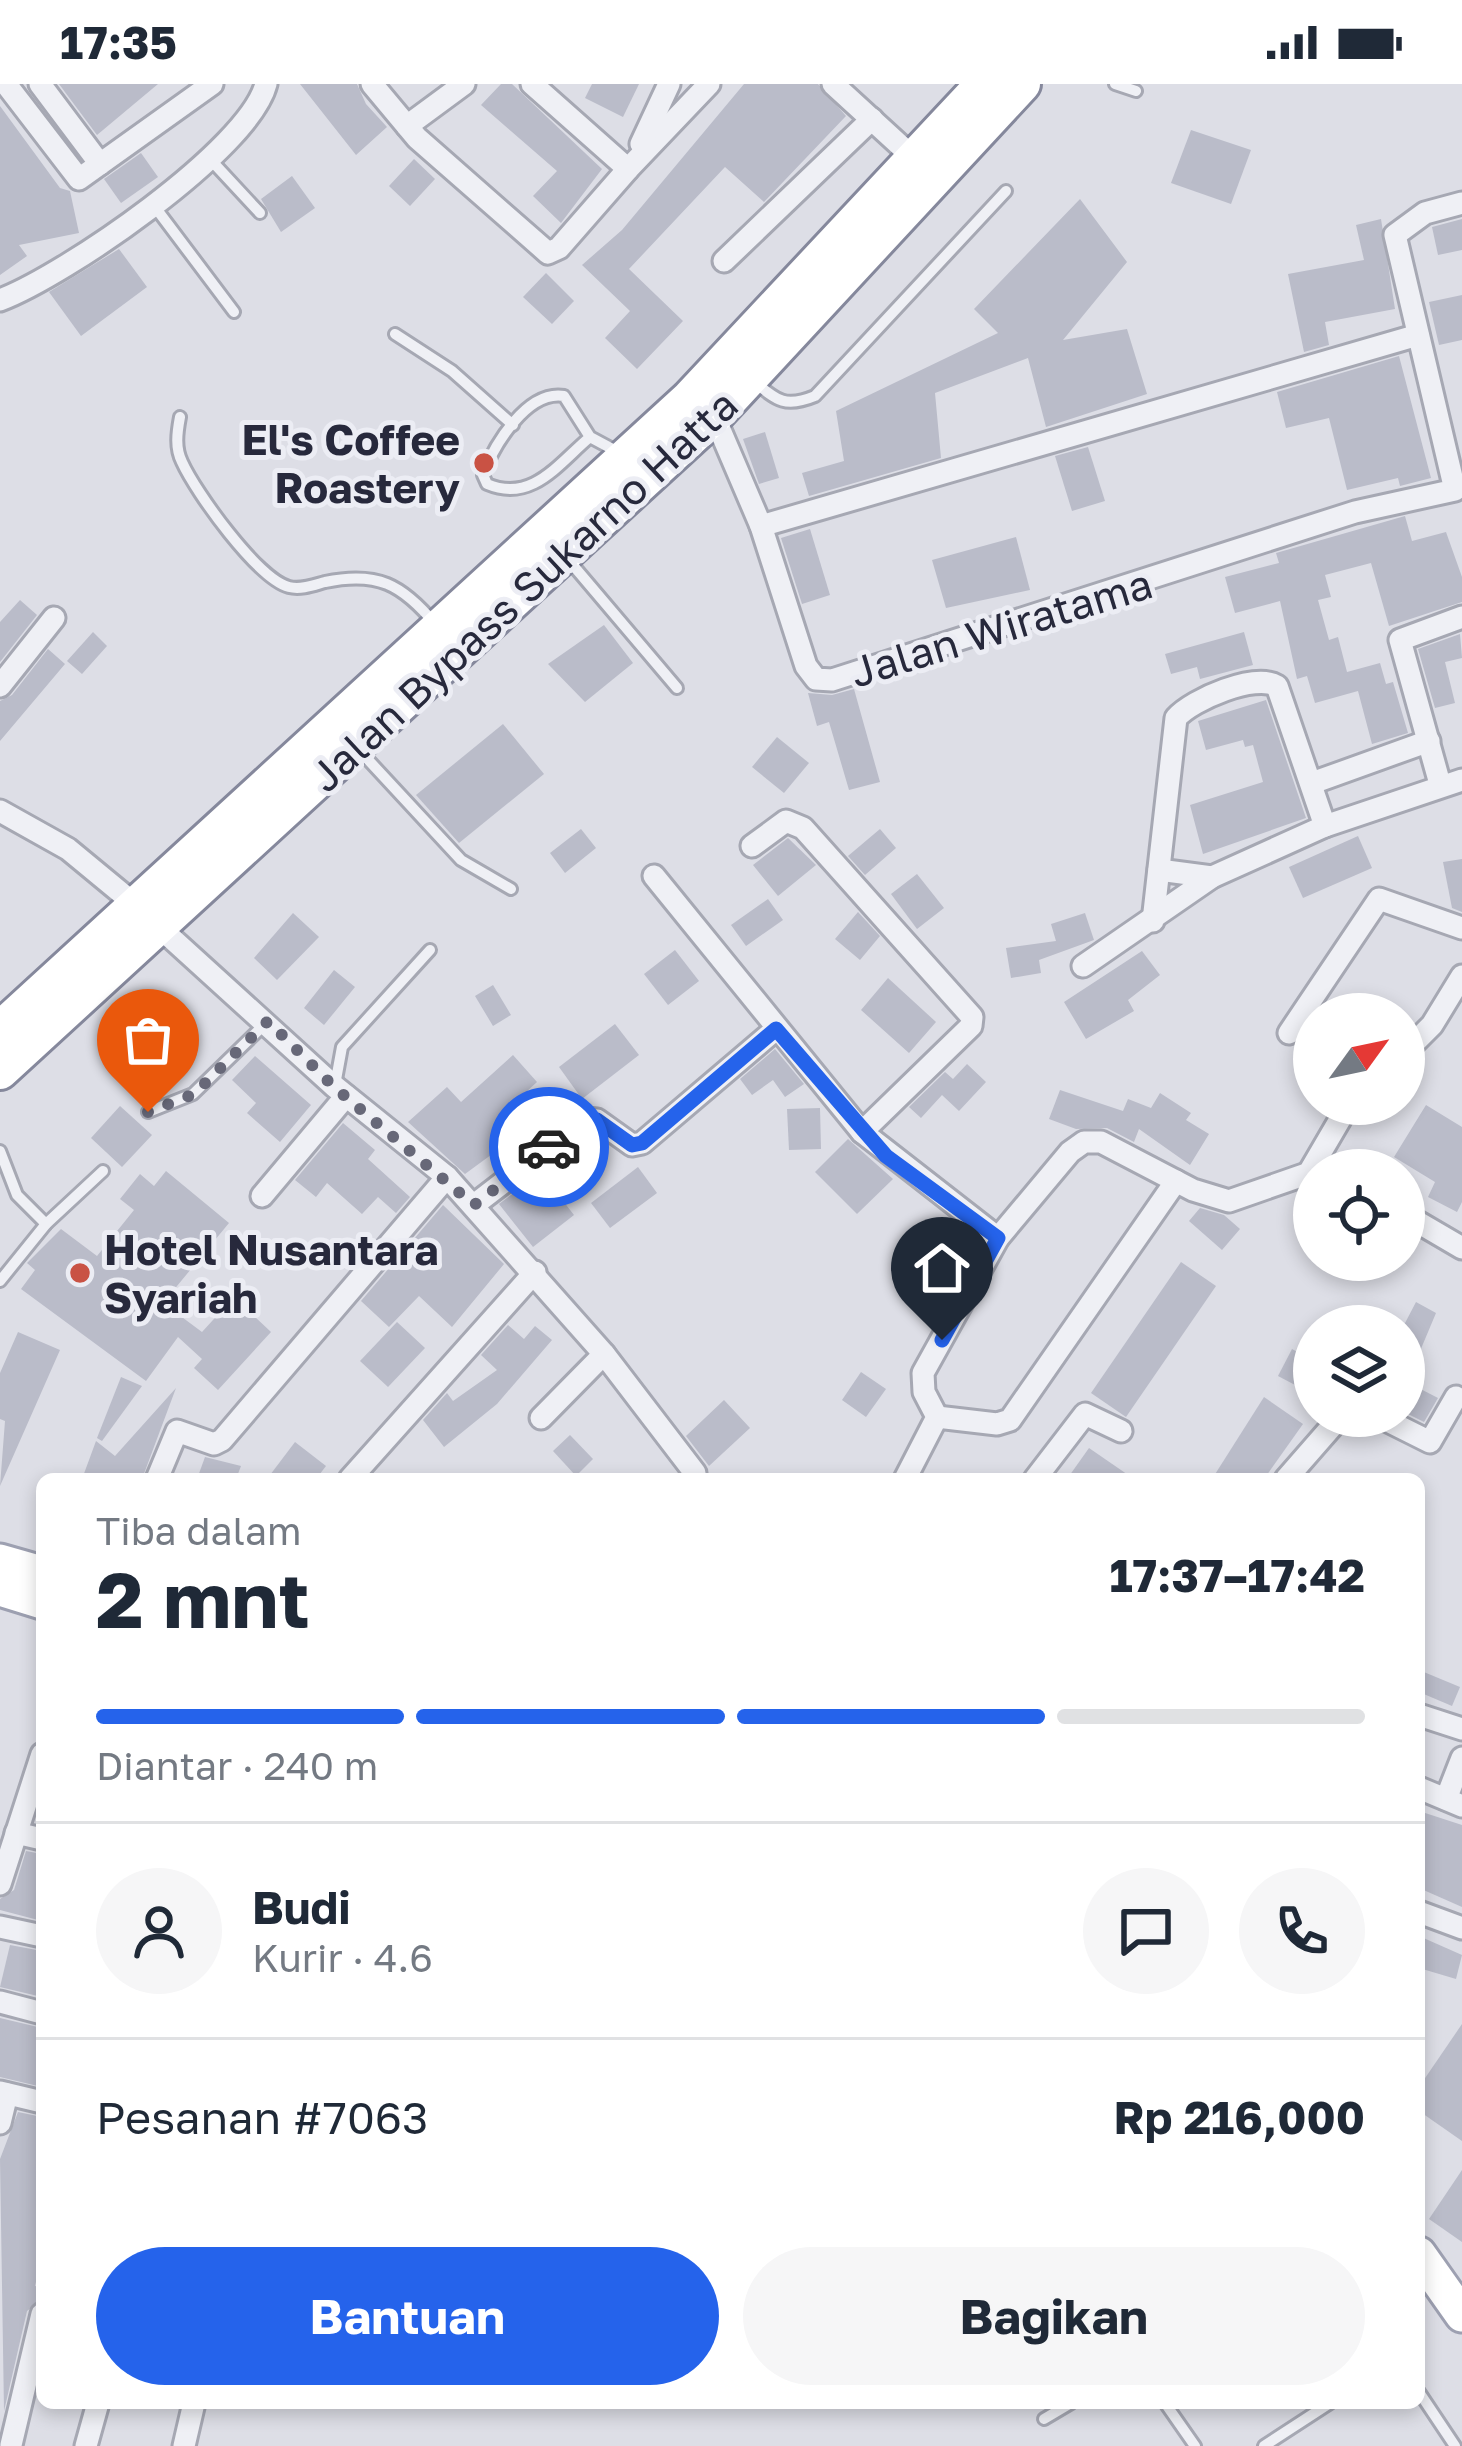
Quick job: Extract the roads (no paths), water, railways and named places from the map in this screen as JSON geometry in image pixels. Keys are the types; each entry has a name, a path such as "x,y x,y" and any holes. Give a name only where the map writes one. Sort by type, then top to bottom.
{"highway":[{"name":"Jalan Bypass Sukarno Hatta","path":"499,594 564,554 714,416 1022,84"},
{"name":"Jalan Bypass Sukarno Hatta","path":"0,1071 147,916 499,594 916,160 982,85"},
{"name":"Jalan Bypass Sukarno Hatta","path":"0,1030 355,747 450,640"}],"main road":[{"path":"0,1561 36,1571"},
{"path":"0,1586 36,1586"},
{"path":"0,1586 36,1600"},
{"path":"0,1616 36,1619"},
{"path":"1425,2263 1462,2315"}],"street":[{"path":"6,84 79,179 212,84"},
{"path":"40,84 100,164"},
{"path":"0,300 155,207 249,114 266,84"},
{"path":"372,84 407,126 548,253 560,248 632,162 709,84"},
{"path":"407,126 464,84"},
{"path":"532,84 632,162"},
{"path":"632,162 669,84"},
{"path":"833,84 916,160"},
{"path":"724,261 872,118"},
{"path":"1462,202 1425,213 1395,235 1462,514"},
{"path":"761,526 1418,334"},
{"name":"Jalan Wiratama","path":"714,416 761,526 806,666 816,679 832,680 1322,522 1458,490"},
{"path":"1083,965 1212,877 1325,826 1451,782 1429,741 1400,640 1462,617"},
{"path":"0,686 54,618"},
{"path":"1153,921 1176,718 1186,708 1270,681 1277,686 1325,826"},
{"path":"1312,783 1429,741"},
{"path":"0,811 68,849 268,1021 340,1091 447,1177 604,1354 695,1473"},
{"path":"752,846 786,821 803,828 972,1017 971,1026 862,1132"},
{"path":"1159,870 1212,877"},
{"path":"654,876 862,1132 998,1238"},
{"path":"1289,1034 1379,898 1462,928"},
{"path":"1425,1031 1462,976"},
{"path":"474,1205 586,1119 597,1120 632,1145 642,1143 776,1029"},
{"path":"262,1196 340,1091"},
{"path":"937,1417 924,1392 923,1373 998,1238 1070,1152 1084,1142 1101,1142 1176,1181 1229,1201 1252,1197 1293,1179"},
{"path":"160,1473 177,1431 214,1444 222,1440 447,1177"},
{"path":"937,1417 997,1424 1010,1420 1176,1181"},
{"path":"1425,1226 1462,1248"},
{"path":"355,1473 535,1272"},
{"path":"541,1418 604,1354"},
{"path":"1420,1437 1430,1442 1456,1397"},
{"path":"1040,1473 1085,1414 1121,1431"},
{"path":"908,1473 937,1417"},
{"path":"1291,1473 1323,1437"},
{"path":"1425,1717 1462,1729"},
{"path":"1425,1791 1454,1803 1462,1759"},
{"path":"0,1884 36,1772"},
{"path":"16,1833 36,1838"},
{"path":"1425,1914 1462,1928"},
{"path":"0,1927 36,1935"},
{"path":"0,2002 36,2011"},
{"path":"0,2123 4,2093 36,2101"},
{"path":"0,2443 13,2446 36,2341"},
{"path":"86,2446 96,2409"},
{"path":"184,2446 193,2409"}],"lane":[{"path":"1115,84 1136,91"},
{"path":"209,158 260,213"},
{"path":"750,378 779,402 794,406 815,397 1006,190"},
{"path":"155,207 234,312"},
{"path":"395,334 452,371 513,425"},
{"path":"590,437 539,484 505,491 487,484 483,475 513,425 537,401 564,396 590,437 612,444 624,459"},
{"path":"180,417 176,440 181,461 220,520 275,582 295,589 357,575 381,578 399,586 450,640"},
{"path":"564,554 677,688"},
{"path":"355,747 461,860 511,889"},
{"path":"340,1091 342,1047 430,950"},
{"path":"148,1112 194,1094 268,1021"},
{"path":"0,1151 17,1195 46,1224"},
{"path":"0,1281 46,1224 103,1172"},
{"path":"1425,2401 1455,2446"},
{"path":"1044,2419 1061,2409"},
{"path":"1169,2409 1195,2446"},
{"path":"1264,2446 1321,2409"}],"place":[{"name":"El's Coffee Roastery","path":"484,463"},
{"name":"Hotel Nusantara Syariah","path":"80,1273"}]}
